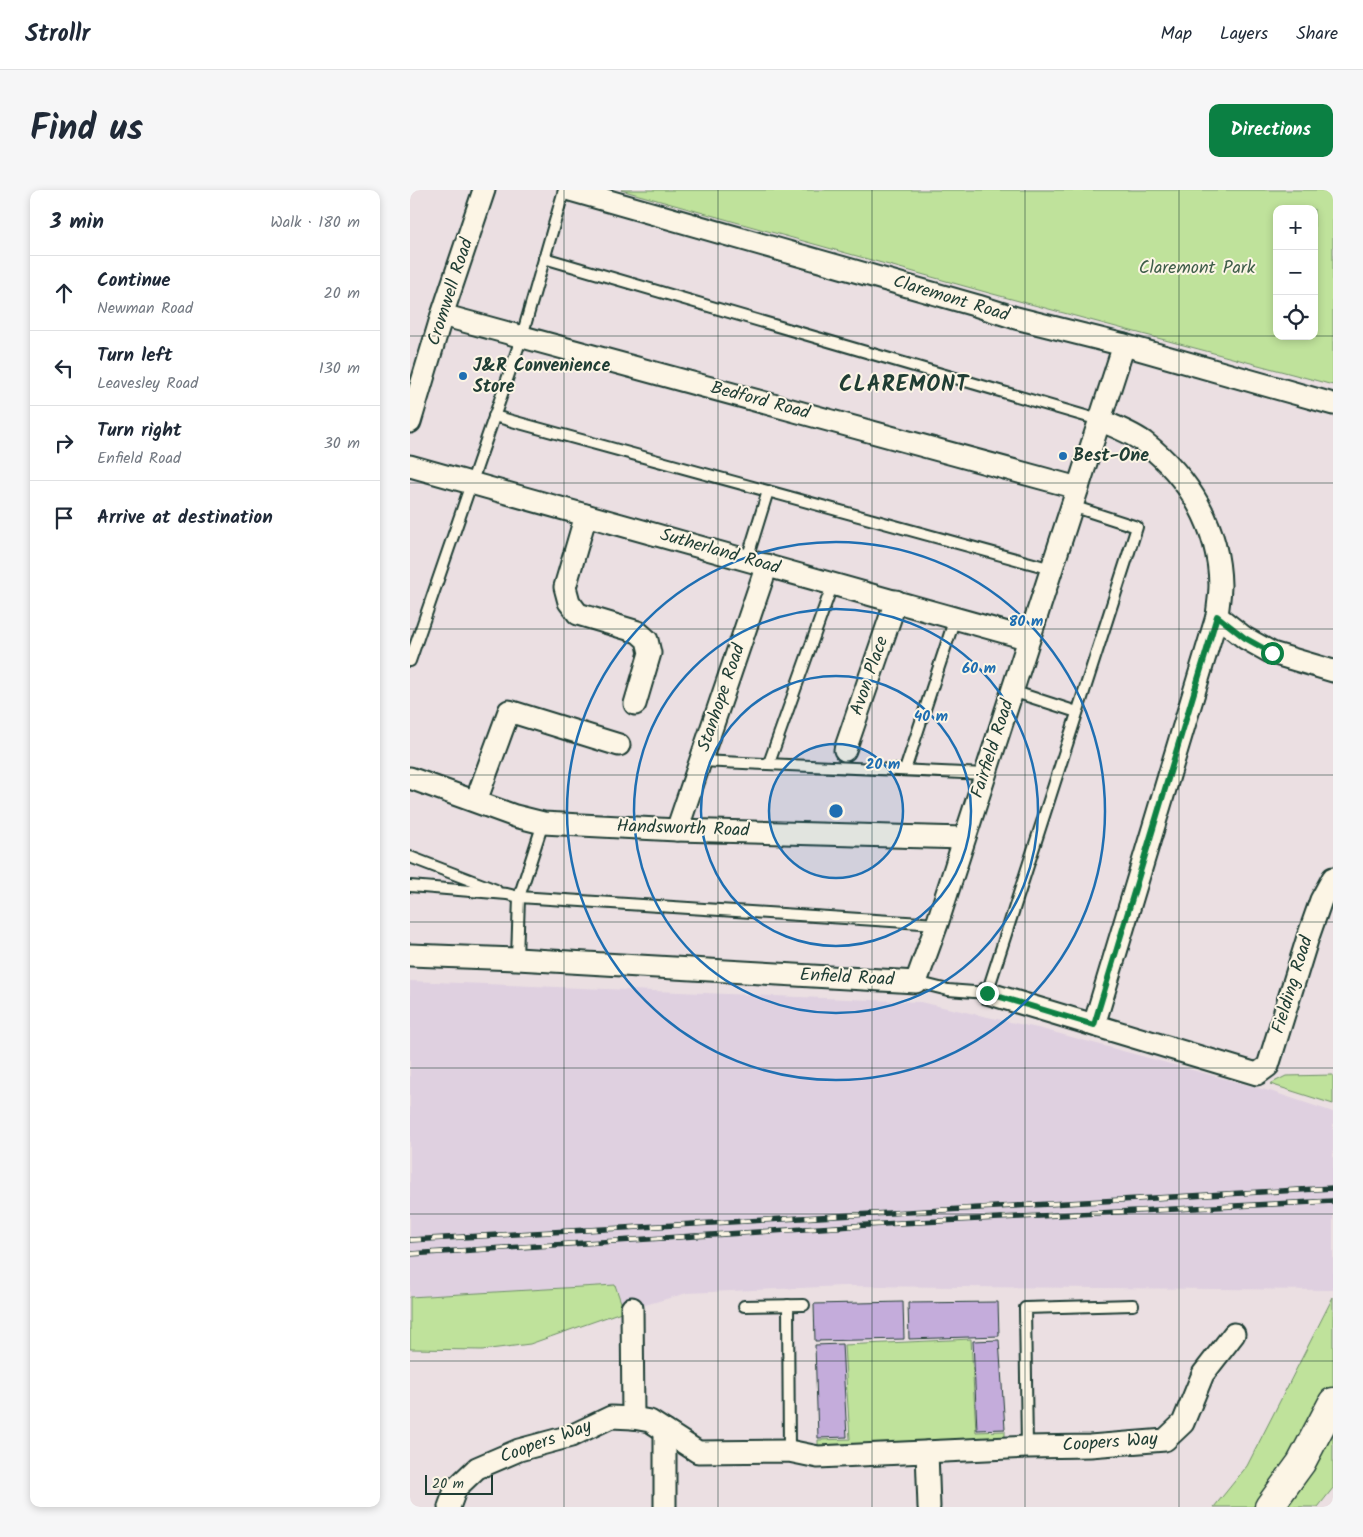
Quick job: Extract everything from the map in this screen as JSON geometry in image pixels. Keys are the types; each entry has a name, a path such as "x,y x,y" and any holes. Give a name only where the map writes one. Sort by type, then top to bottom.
{"main road":[{"path":"1269,1507 1301,1463 1333,1402"}],"street":[{"name":"Cromwell Road","path":"410,422 414,400 484,190"},
{"name":"Claremont Road","path":"570,190 1016,318 1124,345 1333,404"},
{"name":"Bedford Road","path":"442,316 522,336 1075,497"},
{"name":"Fairfield Road","path":"916,982 937,924 1124,345"},
{"path":"1094,1025 1217,616 1220,587 1217,556 1211,531 1200,505 1186,483 1165,460 1142,441 1119,428 1099,420"},
{"name":"Sutherland Road","path":"410,466 1029,639"},
{"path":"586,515 565,587 569,602 578,614 638,632 647,640 650,653 635,704"},
{"name":"Stanhope Road","path":"677,830 701,761 757,562"},
{"name":"Avon Place","path":"845,750 896,601"},
{"path":"1217,616 1245,638 1272,653 1333,671"},
{"path":"476,801 509,711 619,745"},
{"name":"Handsworth Road","path":"410,778 515,816 543,823 677,830 964,838"},
{"name":"Fielding Road","path":"1268,1066 1308,937 1321,900 1333,878"},
{"name":"Enfield Road","path":"410,955 518,959 916,982"},
{"name":"Enfield Road","path":"987,993 1257,1074 1268,1066"},
{"path":"632,1308 633,1418"},
{"name":"Coopers Way","path":"449,1507 456,1488 477,1468 519,1450 571,1436 610,1417 650,1421 698,1452 789,1451 818,1457 1027,1447 1090,1446 1165,1440 1183,1423 1202,1374 1234,1334"},
{"path":"665,1431 665,1507"},
{"path":"927,1452 929,1507"}],"lane":[{"path":"410,661 414,636 522,336 564,190"},
{"path":"544,258 1099,420"},
{"path":"494,416 1052,569"},
{"path":"757,562 768,491"},
{"path":"987,993 1136,527 1075,497"},
{"path":"769,763 833,584"},
{"path":"905,770 955,618"},
{"path":"1012,691 1077,712"},
{"path":"701,761 985,774"},
{"path":"518,959 519,897 543,823"},
{"path":"410,857 519,897 937,924"},
{"path":"410,886 507,894"},
{"name":"Enfield Road","path":"916,982 948,990 987,993"},
{"path":"788,1305 789,1451"},
{"path":"744,1306 804,1305"},
{"path":"1027,1447 1025,1308 1133,1305"}],"shaded area":[{"path":"410,981 920,1002 1042,1029 1273,1092 1333,1112 1333,1290 843,1286 687,1293 624,1311 615,1285 410,1297"}],"green space":[{"name":"Claremont Park","path":"621,190 1333,190 1333,385 989,293"},
{"path":"1333,1075 1333,1104 1270,1084 1286,1076"},
{"path":"615,1285 624,1311 530,1344 482,1350 410,1349 410,1297"},
{"path":"1333,1297 1333,1488 1318,1507 1214,1507 1247,1466"},
{"path":"971,1339 976,1432 1005,1431 1005,1442 818,1450 818,1440 850,1439 844,1345"}],"building":[{"path":"903,1302 904,1339 815,1341 814,1304"},
{"path":"998,1302 999,1336 909,1339 908,1303"},
{"path":"999,1340 1005,1429 977,1430 973,1341"},
{"path":"842,1344 847,1437 818,1438 815,1345"}],"railway":[{"path":"410,1240 1333,1188"},
{"path":"410,1254 900,1223 1333,1201"}],"place":[{"name":"J&R Convenience Store","path":"463,376"},
{"name":"Best-One","path":"1063,456"}],"district":[{"name":"CLAREMONT","path":"904,385"}],"route":[{"path":"987,993 1094,1025 1217,616 1245,638 1272,653"}]}
